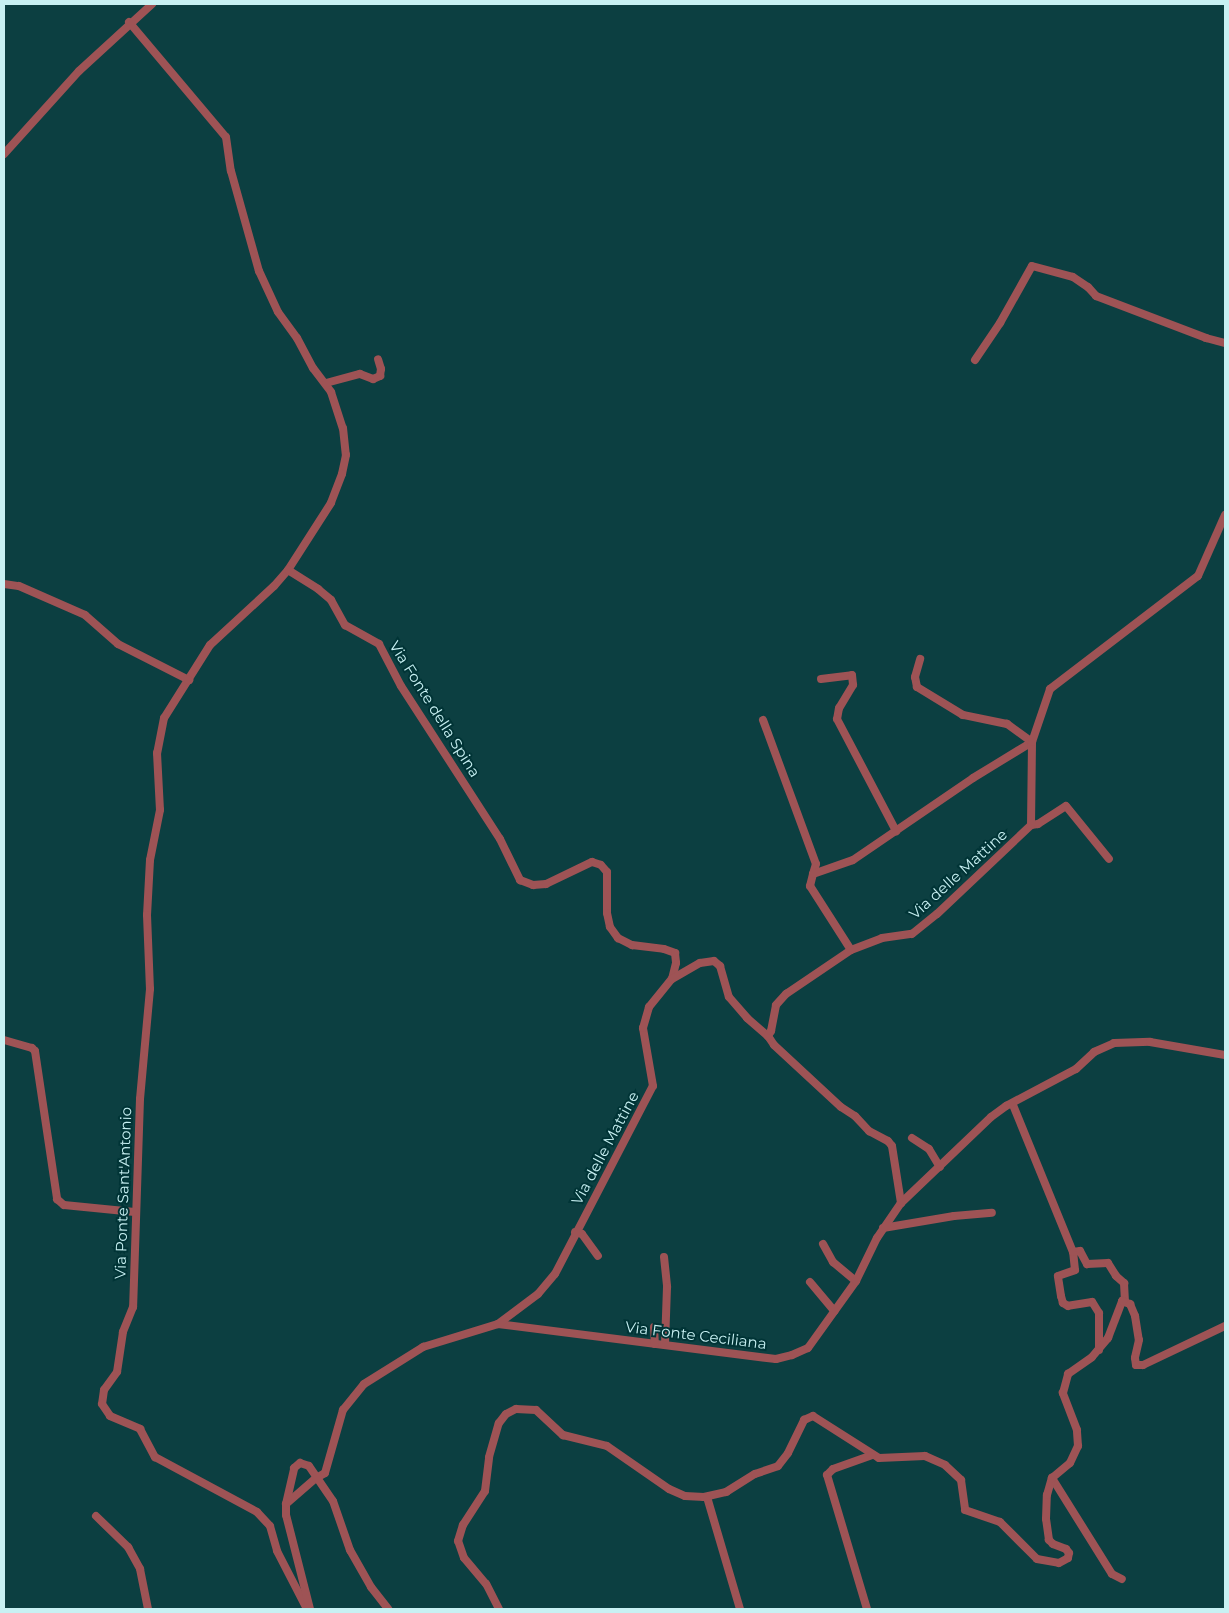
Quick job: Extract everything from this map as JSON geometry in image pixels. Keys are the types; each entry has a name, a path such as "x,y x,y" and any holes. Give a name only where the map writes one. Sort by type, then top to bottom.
{"street":[{"path":"4,154 79,71 129,22 152,4"},
{"path":"129,22 226,137 231,171 259,271 278,312 303,347 313,368 326,383 337,406 343,428 344,466 331,503 288,570"},
{"path":"975,360 1000,323 1032,266 1073,277 1088,287 1096,296 1206,338 1225,343"},
{"path":"326,383 360,374 373,379 380,376 381,369 378,359"},
{"path":"1031,825 1032,742 1050,689 1198,576 1225,515"},
{"name":"Via Ponte Sant'Antonio","path":"288,570 274,586 210,645 164,718 157,753 160,810 150,860 147,915 150,989 140,1099 133,1306 123,1332 117,1372 104,1390 102,1404 110,1416 140,1429 156,1456 257,1512 270,1526 277,1551 308,1609"},
{"name":"Via Fonte della Spina","path":"288,570 318,589 331,600 345,625 379,644 401,686 500,839 520,880 533,885 546,884 592,862 601,865 607,872 607,913 610,927 618,938 632,945 664,949 675,953 676,963 672,978"},
{"path":"4,584 19,586 85,615 118,644 189,680"},
{"path":"920,658 915,677 916,687 963,715 1007,724 1032,742"},
{"path":"821,679 852,675 853,685 839,708 837,719 896,831"},
{"path":"764,720 816,864 810,886 851,950"},
{"path":"813,874 853,860 974,778 1032,742"},
{"name":"Via delle Mattine","path":"286,1504 315,1477 325,1473 343,1410 364,1384 423,1347 498,1324 538,1294 555,1274 575,1232 646,1103 653,1086 643,1028 649,1007 672,978 700,963 714,961 720,966 729,996 747,1018 768,1036 771,1031 776,1005 786,994 851,950 882,938 912,934 937,914 1031,825 1038,824 1066,806 1109,859"},
{"path":"768,1036 774,1045 841,1107 855,1116 863,1126 892,1146 901,1202"},
{"path":"4,1040 32,1048 35,1051 57,1199 64,1205 135,1212"},
{"name":"Via Fonte Ceciliana","path":"498,1324 776,1358 808,1348 856,1281 883,1228 901,1202 991,1117 1006,1106 1013,1105 1076,1069 1094,1052 1114,1043 1150,1042 1225,1054"},
{"path":"1013,1105 1073,1252 1075,1270 1058,1276 1063,1303 1068,1306 1092,1302 1099,1313 1099,1350"},
{"path":"912,1138 930,1149 940,1166"},
{"path":"883,1228 954,1216 992,1213"},
{"path":"575,1232 582,1234 598,1256"},
{"path":"823,1244 833,1262 856,1281"},
{"path":"1073,1252 1080,1251 1087,1264 1108,1263 1116,1276 1124,1283 1125,1301 1132,1308 1140,1340 1135,1358 1136,1365 1143,1364 1225,1326"},
{"path":"664,1257 667,1287 665,1345"},
{"path":"810,1282 834,1311"},
{"path":"499,1609 486,1584 464,1558 458,1541 463,1525 485,1491 490,1457 499,1423 511,1411 522,1408 536,1410 563,1435 607,1446 679,1494 707,1497 726,1492 755,1474 778,1466 788,1453 801,1424 809,1416 817,1417 872,1455 883,1459 925,1456 945,1465 961,1480 965,1510 1000,1522 1038,1559 1059,1563 1068,1558 1069,1553 1066,1548 1052,1543 1047,1534 1047,1495 1052,1478 1070,1463 1078,1446 1077,1430 1063,1393 1065,1379 1070,1371 1092,1357 1099,1350 1112,1330 1120,1303 1125,1301"},
{"path":"654,1327 655,1344"},
{"path":"867,1609 827,1474 833,1469 872,1455"},
{"path":"308,1609 288,1528 286,1504 295,1466 300,1463 306,1464 337,1508 348,1545 361,1570 388,1609"},
{"path":"1052,1478 1112,1574 1122,1579"},
{"path":"707,1497 740,1609"},
{"path":"96,1516 128,1546 140,1569 148,1609"}]}
